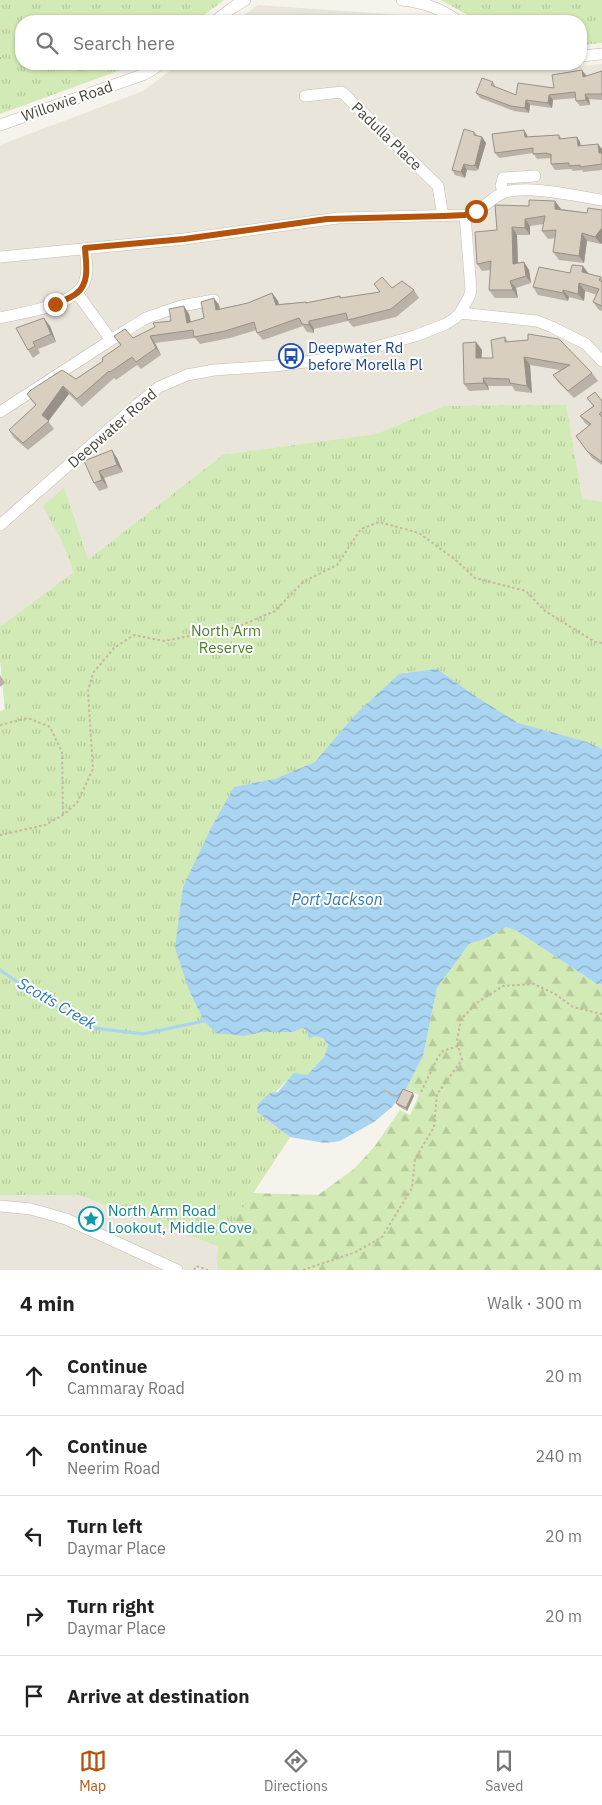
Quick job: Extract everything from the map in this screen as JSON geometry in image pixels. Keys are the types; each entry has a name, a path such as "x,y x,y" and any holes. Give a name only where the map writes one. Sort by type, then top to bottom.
{"street":[{"path":"223,15 245,0"},
{"path":"402,0 436,9 447,15"},
{"path":"587,55 602,54"},
{"name":"Willowie Road","path":"0,124 151,70"},
{"name":"Padulla Place","path":"304,96 342,92 438,186 444,216"},
{"path":"505,192 501,186 503,178 535,176"},
{"path":"0,257 184,239 327,219 465,215 476,211 495,196 505,192 529,190 602,200"},
{"path":"465,215 471,290 470,297 460,313 537,321 586,344 602,361"},
{"path":"0,318 55,304 77,293 84,282 87,270 85,248"},
{"path":"77,293 111,340"},
{"path":"0,412 146,318 181,306 214,300"},
{"name":"Deepwater Road","path":"0,525 138,404 170,382 187,375 214,370 274,366 336,358 415,336 446,324 460,313"},
{"path":"0,1206 31,1209 66,1219 177,1270"}],"path":[{"path":"0,835 45,825 63,816 77,803 93,770 88,692 93,673 114,648 134,635 164,641 236,627 275,611 303,582 337,565 361,529 379,522 418,533 457,561 475,578 526,591 545,611 595,642 602,643"},
{"path":"0,725 28,718 50,727 62,752 63,816"},
{"path":"302,1270 356,1252 382,1237 412,1188 415,1159 434,1128 438,1094 462,1060 457,1041 461,1019 478,1002 504,986 534,984 555,994 573,1008 602,1014"},
{"path":"422,1092 443,1051 458,1046"},
{"path":"384,1090 402,1099"},
{"path":"194,1270 196,1266 208,1270"}],"shaded area":[{"path":"258,5 401,15 244,15"},
{"path":"602,64 602,502 582,500 566,405 444,406 377,434 223,455 88,560 63,489 61,539 74,572 0,627 0,145 143,91 171,70 587,70 587,65"},
{"path":"0,1195 79,1195 218,1246 226,1270 0,1270"}],"green space":[{"path":"0,0 224,0 204,15 15,15 15,70 121,70 0,114"},
{"path":"441,0 602,0 602,43 587,44 587,15 467,15"},
{"name":"North Arm Reserve","path":"566,405 582,499 602,502 602,749 587,742 257,1112 290,1137 253,1193 318,1195 354,1169 375,1146 400,1110 410,1115 419,1095 406,1089 423,1056 437,988 469,944 487,938 506,927 517,931 597,984 602,984 602,1270 217,1270 218,1246 79,1195 0,1195 0,712 5,709 0,658 0,627 74,572 61,539 43,506 64,488 88,560 223,455 377,434 444,406"},
{"name":"North Arm Reserve","path":"566,405 582,499 602,502 602,749 587,742 518,723 437,669 400,674 355,715 315,762 275,779 234,787 211,828 183,887 175,948 189,990 204,1021 216,1033 244,1036 261,1032 293,1032 302,1028 314,1036 323,1038 328,1045 324,1057 307,1075 285,1082 257,1112 290,1137 218,1246 79,1195 0,1195 0,712 5,709 0,658 0,627 74,572 61,539 43,506 64,488 88,560 223,455 377,434 444,406"}],"water":[{"name":"Port Jackson","path":"437,669 518,723 587,742 602,749 602,984 597,984 517,931 506,927 487,938 469,944 437,988 423,1056 406,1089 392,1107 374,1122 340,1141 325,1143 290,1137 257,1112 258,1104 270,1093 278,1092 294,1073 307,1075 324,1057 328,1045 323,1038 314,1036 309,1039 307,1030 302,1028 293,1032 261,1032 244,1036 216,1033 204,1021 189,990 175,948 183,887 211,828 234,787 275,779 315,762 355,715 399,674"}],"building":[{"path":"582,70 583,77 602,71 602,94 585,94 586,100 576,101 575,92 549,95 548,103 526,100 525,108 511,106 476,93 482,78 493,82 491,85 516,95 518,83 554,88 552,75"},
{"path":"464,129 482,137 475,165 464,164 461,172 452,170"},
{"path":"524,130 525,137 559,135 559,139 577,137 578,146 598,144 599,153 602,153 602,164 580,167 580,165 569,166 569,163 551,164 551,154 533,154 533,148 495,153 492,134"},
{"path":"529,200 555,201 555,209 587,213 588,208 602,210 602,229 595,237 582,233 579,256 553,252 556,230 542,231 545,216 525,219 525,228 512,227 513,264 524,262 526,276 510,281 513,290 489,290 491,261 477,264 475,232 497,230 495,205 529,206"},
{"path":"572,265 583,266 582,272 601,277 599,280 602,282 602,306 593,302 599,289 579,283 578,294 563,290 563,293 533,287 539,267 570,273"},
{"path":"382,277 392,288 402,281 414,290 391,309 348,320 346,313 309,321 309,325 302,324 299,318 257,333 254,322 225,331 194,337 193,330 150,336 156,348 136,362 132,357 109,371 77,399 63,386 42,415 49,421 23,443 9,430 36,405 27,394 31,390 62,370 76,379 103,361 102,358 121,345 114,336 125,329 133,338 155,327 153,323 171,321 169,309 184,306 187,323 204,318 201,302 214,298 216,310 248,303 272,293 276,305 306,303 340,296 340,298 380,292 374,284"},
{"path":"44,318 51,334 33,342 35,346 28,350 16,328"},
{"path":"528,334 559,339 592,373 568,391 553,375 570,365 524,357 527,386 510,383 509,379 483,378 484,383 464,384 463,343 476,342 476,358 493,358 491,340 505,337 505,342 528,340"},
{"path":"595,392 602,401 602,412 599,414 602,417 602,462 587,451 576,436 591,424 580,416 594,406 587,398"},
{"path":"112,450 117,465 99,471 102,480 94,483 84,461"},
{"path":"403,1089 413,1093 406,1108 396,1103"}],"waterway":[{"name":"Scotts Creek","path":"0,970 32,992 94,1028 143,1034 204,1021"}],"place":[{"name":"Deepwater Rd before Morella Pl","path":"291,356"},
{"name":"North Arm Road Lookout, Middle Cove","path":"91,1219"}],"route":[{"path":"55,304 77,293 84,282 87,270 85,248 184,239 327,219 465,215 476,211"}]}
